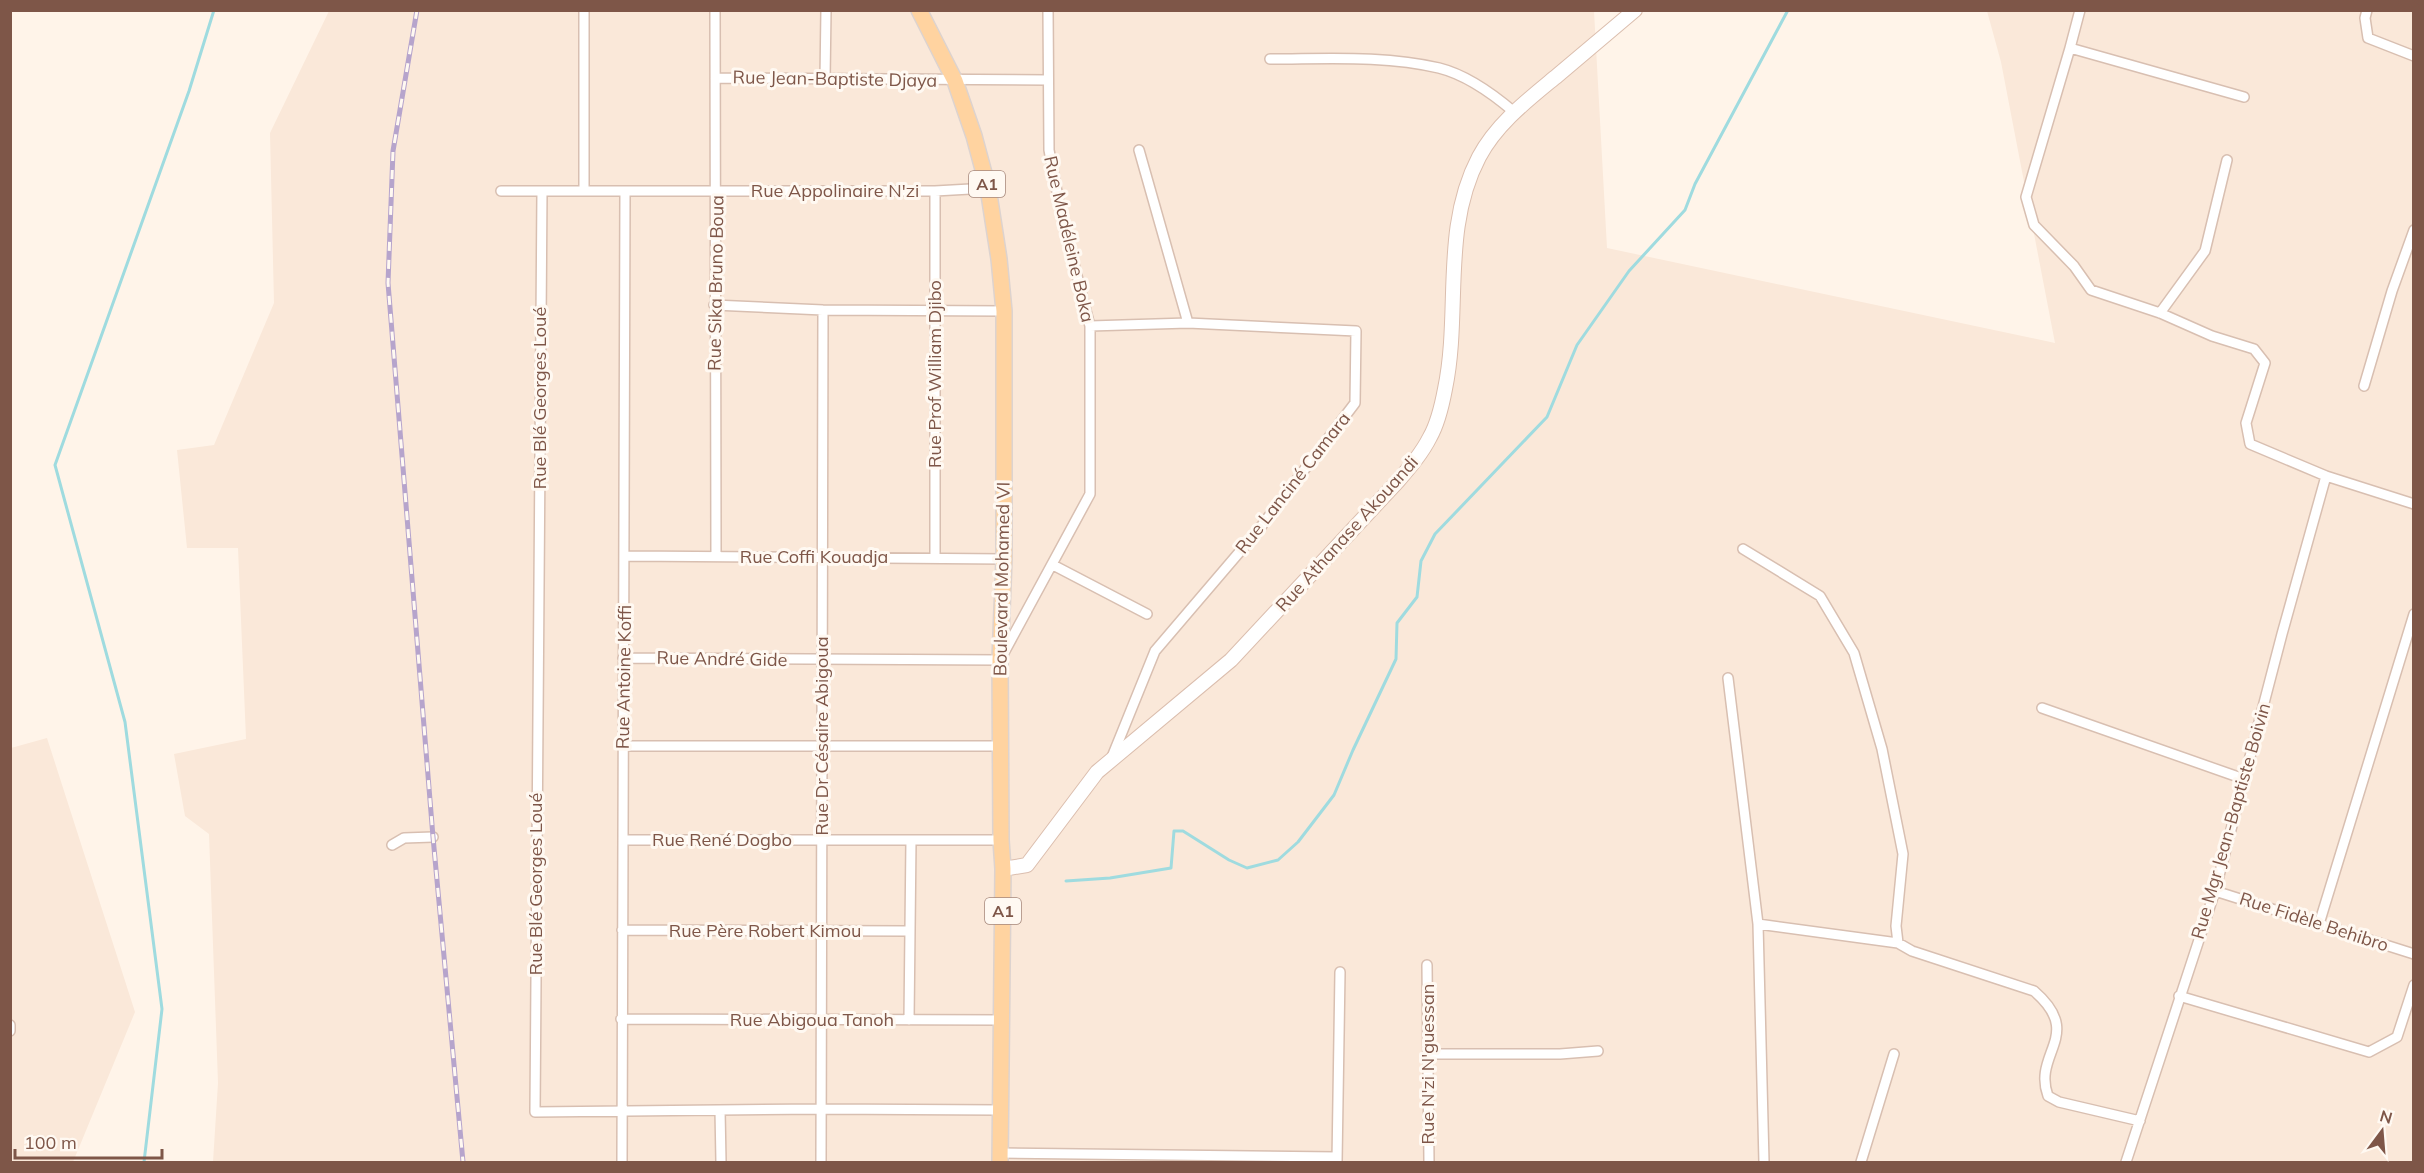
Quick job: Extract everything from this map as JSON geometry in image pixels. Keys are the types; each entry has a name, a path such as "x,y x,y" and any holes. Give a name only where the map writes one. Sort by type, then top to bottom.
{"main road":[{"name":"Boulevard Mohamed VI","path":"919,10 956,81 988,188 1004,311 1004,559 1000,660 1001,840 1004,869 1000,1158"}],"street":[{"path":"584,10 584,191"},
{"name":"Rue Sika Bruno Boua","path":"716,10 717,190 714,304 716,556"},
{"path":"825,79 826,10"},
{"name":"Rue Madéleine Boka","path":"1000,660 1090,494 1090,326 1062,218 1048,150 1048,10"},
{"name":"Rue Athanase Akouandi","path":"1004,869 1027,864 1096,772 1231,660 1398,481 1427,443 1441,408 1449,371 1454,251 1459,214 1467,183 1480,155 1514,112 1635,10"},
{"path":"2080,10 2026,197 2034,225 2074,266 2091,290 2160,313 2212,336 2254,349 2265,363 2246,423 2250,444 2326,476 2414,504"},
{"path":"2367,10 2365,18 2368,38 2414,56"},
{"path":"2070,48 2244,97"},
{"path":"1270,59 1352,58 1440,68 1491,92 1514,112"},
{"name":"Rue Jean-Baptiste Djaya","path":"715,78 1048,80"},
{"path":"1139,150 1188,323"},
{"path":"2160,313 2205,251 2227,160"},
{"name":"Rue Appolinaire N'zi","path":"501,191 935,191 988,188"},
{"name":"Rue Blé Georges Loué","path":"542,191 535,1112 999,1110"},
{"name":"Rue Antoine Koffi","path":"622,1162 625,191"},
{"name":"Rue Prof William Djibo","path":"935,191 935,557"},
{"path":"2364,386 2392,291 2414,230"},
{"path":"714,304 824,310 1004,311"},
{"name":"Rue Dr Césaire Abigoua","path":"821,1162 824,310"},
{"name":"Rue Lanciné Camara","path":"1090,326 1188,323 1356,331 1355,403 1260,528 1155,651 1112,758"},
{"name":"Rue Mgr Jean-Baptiste Boivin","path":"2126,1162 2215,891 2326,476"},
{"path":"1743,549 1820,596 1854,653 1882,749 1903,854 1896,926 1898,943"},
{"name":"Rue Coffi Kouadja","path":"625,556 1004,559"},
{"path":"1053,565 1147,614"},
{"path":"2319,924 2414,614"},
{"name":"Rue André Gide","path":"623,658 822,661 1000,660"},
{"path":"1728,678 1758,924 1764,1162"},
{"path":"2042,708 2244,779"},
{"path":"622,746 1001,746"},
{"path":"392,845 404,838 433,837"},
{"name":"Rue René Dogbo","path":"624,840 1001,840"},
{"path":"909,1020 908,931 911,840"},
{"name":"Rue Fidèle Behibro","path":"2215,891 2414,954"},
{"path":"1758,924 1898,943 1912,951 2034,991 2048,1002 2055,1014 2058,1030 2043,1083 2048,1096 2059,1102 2140,1121"},
{"name":"Rue Père Robert Kimou","path":"622,930 908,931"},
{"name":"Rue N'zi N'guessan","path":"1427,965 1429,1162"},
{"path":"1000,1158 1337,1160 1340,972"},
{"path":"2179,996 2370,1052 2397,1037 2414,985"},
{"name":"Rue Abigoua Tanoh","path":"621,1019 1002,1020"},
{"path":"10,1025 10,1031"},
{"path":"1428,1054 1560,1054 1598,1051"},
{"path":"1861,1162 1894,1054"},
{"path":"720,1110 721,1162"}],"shaded area":[{"path":"329,11 1594,11 1607,248 2055,343 2001,62 1987,11 2413,11 2413,1162 213,1162 218,1083 209,834 185,816 174,754 246,739 238,548 187,548 177,450 214,445 274,303 270,133"},
{"path":"47,738 135,1012 73,1162 11,1162 11,748"}],"waterway":[{"path":"144,1162 162,1009 125,722 55,465 189,91 214,10"},
{"path":"1066,881 1110,878 1171,868 1174,831 1183,831 1229,860 1247,868 1278,860 1298,842 1334,795 1396,659 1397,623 1417,597 1421,561 1435,534 1547,417 1577,345 1629,271 1685,210 1695,184 1788,10"}],"railway":[{"path":"417,10 393,151 388,283 433,837 463,1162"}]}
